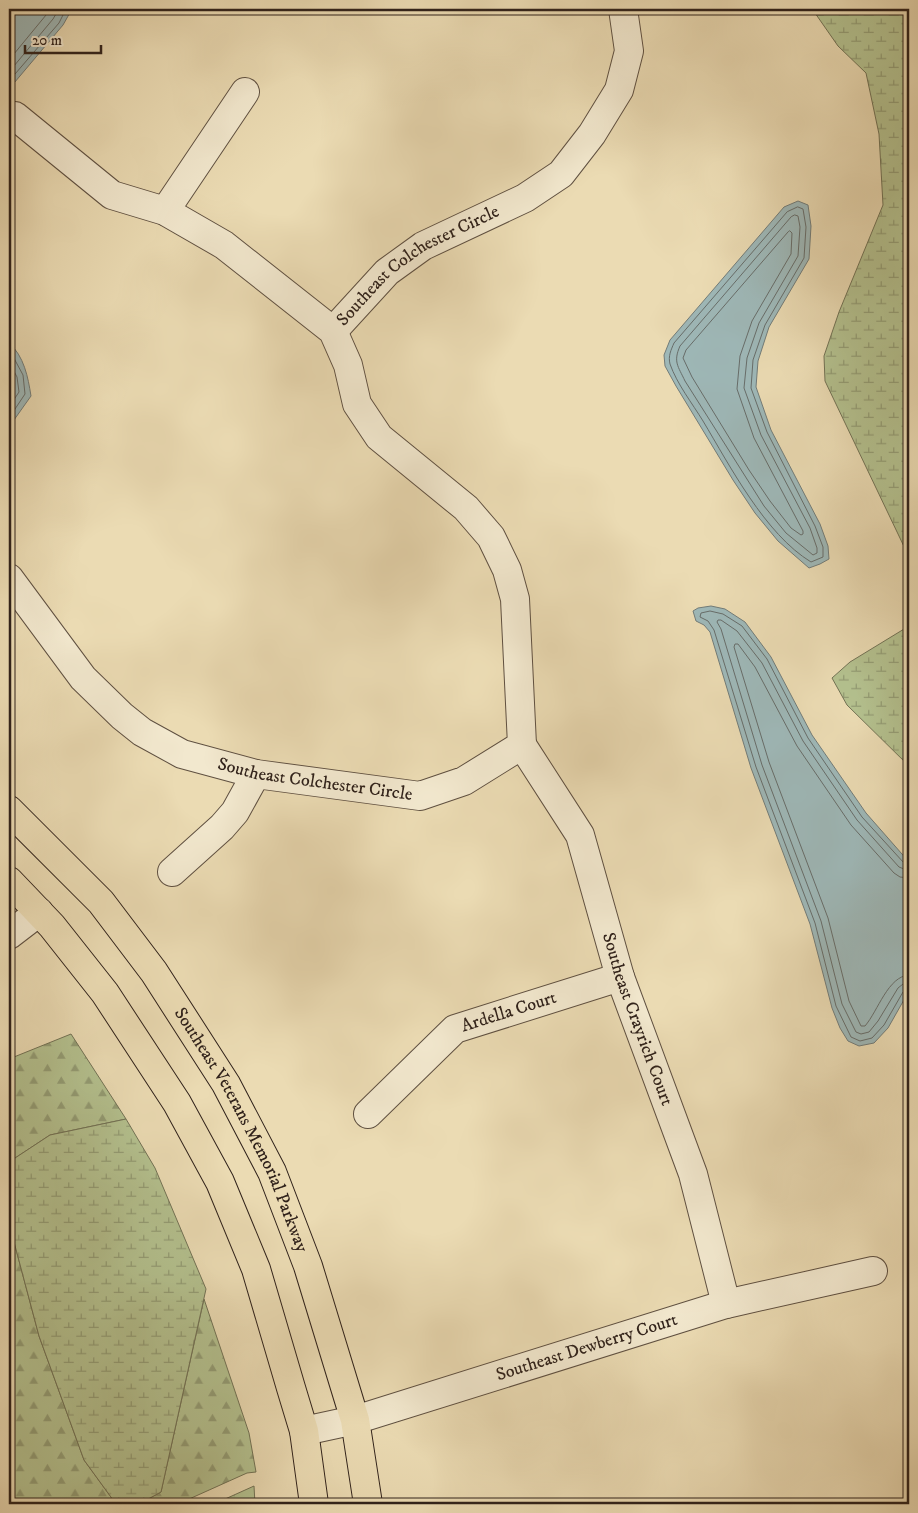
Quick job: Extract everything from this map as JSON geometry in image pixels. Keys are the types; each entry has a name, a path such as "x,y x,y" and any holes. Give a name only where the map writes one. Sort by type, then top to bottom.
{"main road":[{"name":"Southeast Veterans Memorial Parkway","path":"9,810 100,902 154,972 226,1084 272,1172 308,1266 355,1420 368,1504"},
{"path":"9,881 52,926 105,993 177,1103 220,1182 256,1269 304,1431 314,1504"}],"street":[{"name":"Southeast Colchester Circle","path":"9,578 83,678 122,716 142,732 182,754 256,774 420,796 464,781 522,745 515,599 507,570 491,537 466,508 379,437 357,404 348,365 333,331 387,272 424,246 524,198 561,174 592,134 619,90 628,51 623,9"},
{"path":"165,211 245,92"},
{"path":"15,116 112,195 165,211 224,245 333,331"},
{"name":"Southeast Crayrich Court","path":"522,745 580,834 620,977 693,1174 726,1304"},
{"path":"172,872 236,812 256,774"},
{"path":"9,935 39,912"},
{"name":"Ardella Court","path":"368,1114 455,1029 620,977"},
{"name":"Southeast Dewberry Court","path":"304,1431 355,1420 726,1304 873,1271"}],"green space":[{"path":"815,9 909,9 909,557 825,381 824,356 839,312 883,205 879,134 866,73 838,46 815,13"},
{"path":"909,626 909,766 847,705 832,678 850,662"},
{"path":"71,1034 126,1119 50,1135 9,1162 9,1059"},
{"path":"126,1119 155,1168 206,1289 161,1492 139,1504 116,1504 84,1460 39,1336 9,1223 9,1162 50,1135"},
{"path":"9,1223 39,1336 84,1460 116,1504 9,1504"},
{"path":"204,1299 249,1433 256,1472 247,1473 178,1504 139,1504 161,1492"},
{"path":"254,1486 255,1504 214,1504"}],"water":[{"path":"9,9 72,9 63,25 9,89"},
{"path":"798,201 808,205 811,226 809,259 769,327 758,361 756,387 771,430 820,524 828,546 829,559 809,568 778,541 755,513 676,386 665,366 664,355 670,340 784,207"},
{"path":"9,343 22,360 31,396 9,427"},
{"path":"711,606 725,609 745,622 771,657 812,735 866,813 909,862 909,991 888,1028 874,1043 859,1046 848,1041 840,1028 832,1008 810,924 751,768 710,632 704,625 696,621 693,611 698,608"}]}
